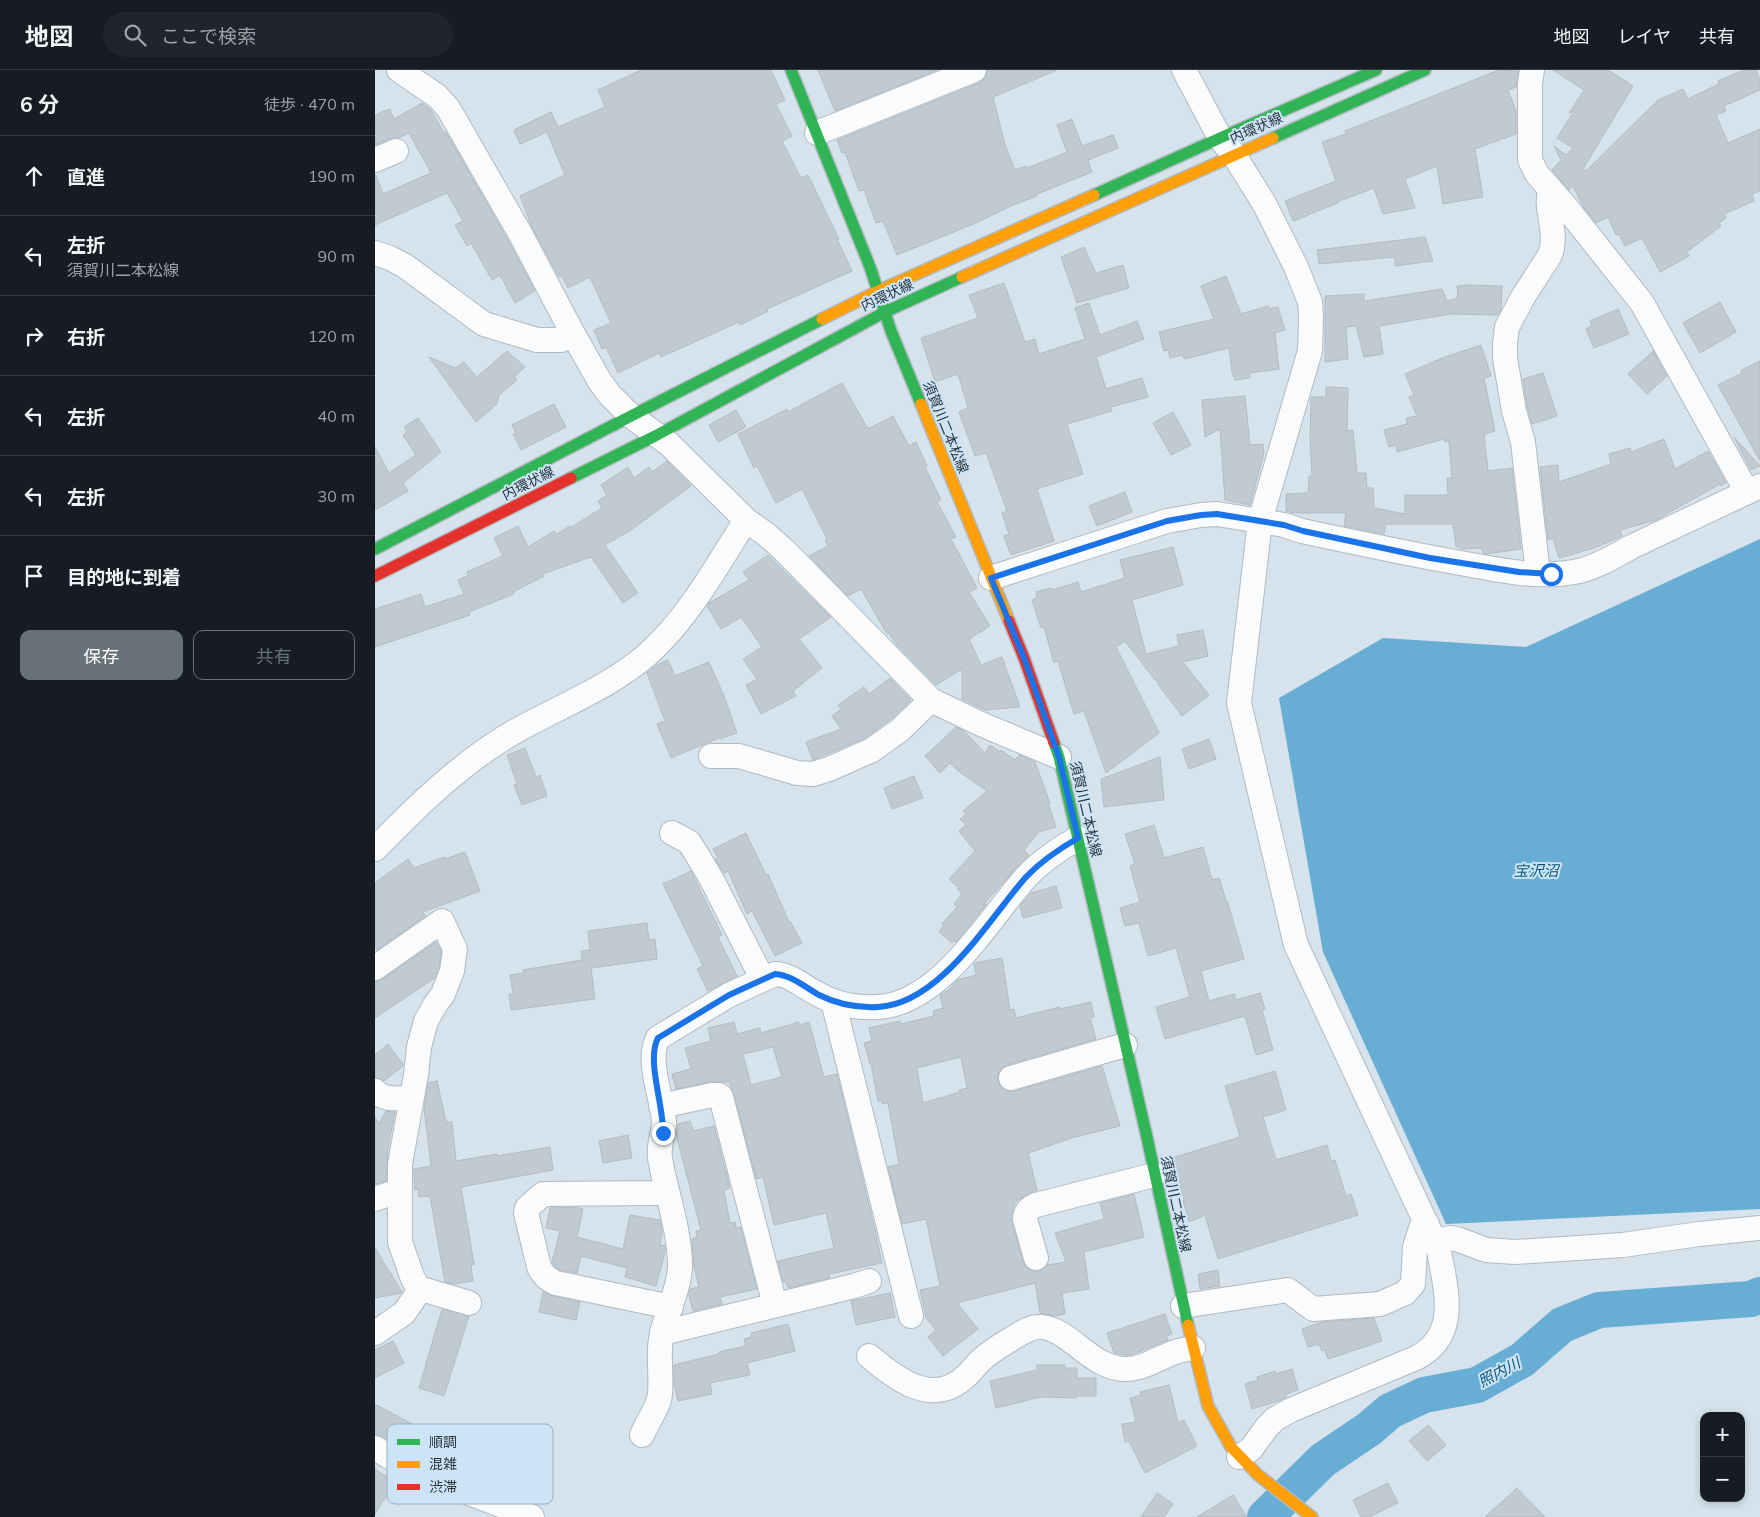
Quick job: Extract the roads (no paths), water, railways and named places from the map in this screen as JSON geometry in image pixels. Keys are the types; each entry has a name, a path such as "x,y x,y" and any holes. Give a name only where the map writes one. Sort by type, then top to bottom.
{"main road":[{"name":"須賀川二本松線","path":"791,70 871,267 885,312 1024,658 1059,757 1155,1175 1183,1306 1208,1406 1221,1432 1239,1456 1258,1475 1312,1517"},
{"name":"内環状線","path":"375,549 631,416 878,291 1181,156 1227,146 1425,70"},
{"name":"内環状線","path":"375,576 657,435 885,312 1227,146 1371,71"}],"street":[{"path":"399,70 437,96 449,108 521,235 599,380 621,408 657,435 693,467 746,520 785,551 931,700 981,724 1059,757"},
{"path":"817,133 974,70"},
{"path":"1184,70 1227,146 1265,206 1305,288 1311,318 1309,351 1260,521 1239,703 1296,945 1439,1251 1447,1293 1447,1313 1444,1328 1431,1350 1275,1418 1251,1449 1239,1456"},
{"path":"991,578 1167,521 1217,514 1260,521 1430,558 1538,574 1580,570 1610,558 1753,489 1642,303 1537,174 1530,160 1530,84 1532,70"},
{"path":"1538,574 1523,442 1514,411 1505,358 1505,343 1507,327 1553,249 1553,229 1549,209 1549,194 1551,190"},
{"path":"375,253 405,266 483,324 537,340 561,340 573,334"},
{"path":"375,849 419,805 484,752 513,733 615,678 646,655 681,619 746,520"},
{"path":"711,756 739,756 797,773 813,774 872,750 900,730 931,700"},
{"path":"672,833 689,842 712,880 762,978"},
{"path":"642,1435 660,1396 660,1346 662,1333 676,1291 680,1268 678,1237 659,1149 663,1133 663,1120 654,1060 655,1045 658,1038 712,1005 762,978 775,974 782,974 833,1002 861,1007 878,1007 917,996 975,942 1027,877 1045,859 1078,838"},
{"path":"375,968 442,921 455,949 452,972 443,994 426,1021 419,1047 416,1075 400,1164 400,1242 413,1279 420,1290"},
{"path":"833,1002 911,1316"},
{"path":"1011,1078 1125,1046"},
{"path":"375,1091 379,1096 387,1098 411,1098"},
{"path":"661,1106 712,1095 719,1095 721,1097 775,1306"},
{"path":"1036,1258 1025,1219 1026,1213 1031,1208 1036,1205 1155,1175"},
{"path":"667,1192 543,1194 527,1208 526,1213 539,1267 549,1280 671,1306"},
{"path":"375,1200 389,1194 400,1194"},
{"path":"1183,1306 1288,1290 1313,1309 1380,1304 1405,1294 1413,1284 1415,1247 1421,1228 1485,1250 1515,1252 1623,1245 1699,1234 1760,1228"},
{"path":"662,1333 869,1281"},
{"path":"420,1290 469,1303"},
{"path":"375,1333 404,1313 420,1290"},
{"path":"869,1356 889,1373 907,1384 917,1388 944,1389 966,1377 980,1361 995,1349 1030,1328 1041,1327 1048,1329 1059,1334 1106,1366 1126,1369 1139,1367 1174,1352 1193,1348"},
{"path":"375,1448 387,1455"},
{"path":"498,1504 532,1517"}],"water":[{"name":"宝沢沼","path":"1760,539 1760,1209 1446,1224 1323,952 1279,698 1383,638 1526,647"}],"waterway":[{"name":"照内川","path":"1265,1517 1323,1460 1369,1429 1390,1411 1424,1395 1477,1385 1522,1360 1562,1325 1599,1310 1751,1299 1760,1295"}]}
